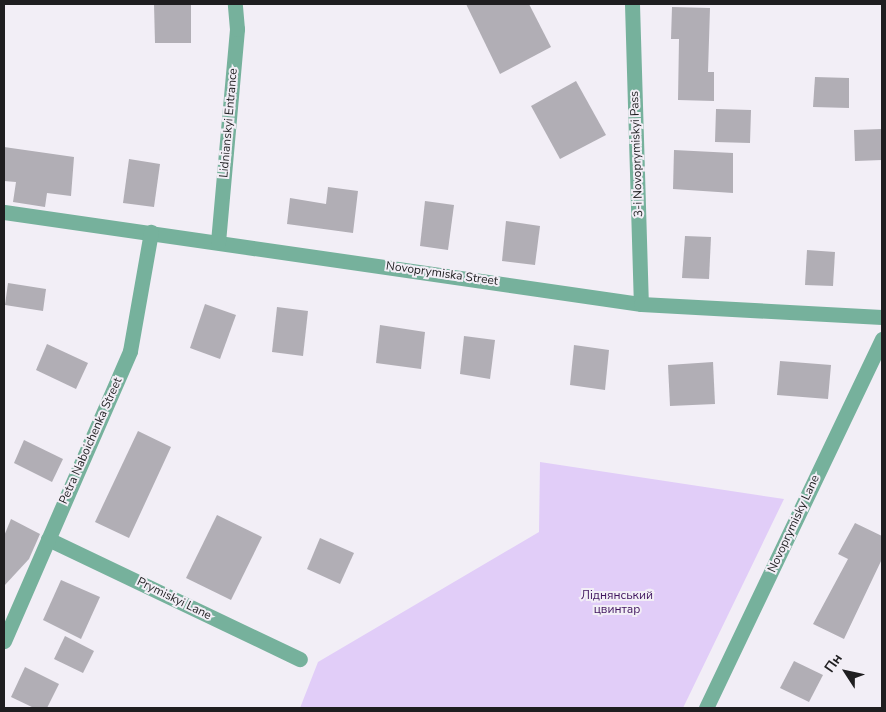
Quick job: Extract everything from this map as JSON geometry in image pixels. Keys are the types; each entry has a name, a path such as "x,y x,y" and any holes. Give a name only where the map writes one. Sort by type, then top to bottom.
{"street":[{"name":"Lidnianskyi Entrance","path":"218,242 237,29 235,4"},
{"name":"3-i Novoprymiskyi Pass","path":"632,4 642,304"},
{"name":"Novoprymiska Street","path":"4,212 642,304 882,318"},
{"name":"Petra Naboichenka Street","path":"4,641 130,351 151,232"},
{"name":"Novoprymisky Lane","path":"706,708 882,339"},
{"name":"Prymiskyi Lane","path":"48,539 300,659"}],"green space":[{"name":"Ліднянський цвинтар","path":"540,462 784,499 683,708 300,708 318,662 539,532"}],"building":[{"path":"154,4 191,4 191,43 155,43"},
{"path":"466,4 529,4 551,47 500,74"},
{"path":"672,7 710,8 708,72 714,72 714,101 678,100 679,39 671,39"},
{"path":"815,77 849,78 849,108 813,107"},
{"path":"576,81 606,135 560,159 531,106"},
{"path":"716,109 751,110 750,143 715,142"},
{"path":"882,129 882,160 855,161 854,130"},
{"path":"4,147 74,157 71,196 47,193 45,207 13,202 16,182 4,181"},
{"path":"674,150 733,153 733,193 673,189"},
{"path":"129,159 160,164 154,207 123,203"},
{"path":"328,187 358,191 353,233 287,224 290,198 326,204"},
{"path":"425,201 454,205 448,250 420,246"},
{"path":"506,221 540,226 535,265 502,261"},
{"path":"685,236 711,237 709,279 682,278"},
{"path":"807,250 835,252 833,286 805,285"},
{"path":"8,283 46,289 43,311 5,305"},
{"path":"205,304 236,315 220,359 190,348"},
{"path":"277,307 308,311 303,356 272,352"},
{"path":"380,325 425,332 421,369 376,363"},
{"path":"464,336 495,340 490,379 460,374"},
{"path":"47,344 88,363 76,389 36,370"},
{"path":"574,345 609,350 605,390 570,385"},
{"path":"780,361 831,365 828,399 777,395"},
{"path":"713,362 715,404 670,406 668,365"},
{"path":"138,431 171,447 129,538 95,522"},
{"path":"24,440 63,459 52,482 14,463"},
{"path":"217,515 262,537 231,600 186,578"},
{"path":"11,519 40,534 29,559 4,586 4,536"},
{"path":"855,523 882,536 882,559 844,639 813,624 848,559 838,554"},
{"path":"320,538 354,553 340,584 307,569"},
{"path":"61,580 100,597 81,639 43,620"},
{"path":"65,636 94,651 83,673 54,659"},
{"path":"794,661 823,675 809,702 780,688"},
{"path":"25,667 59,684 47,708 34,708 11,697"}]}
